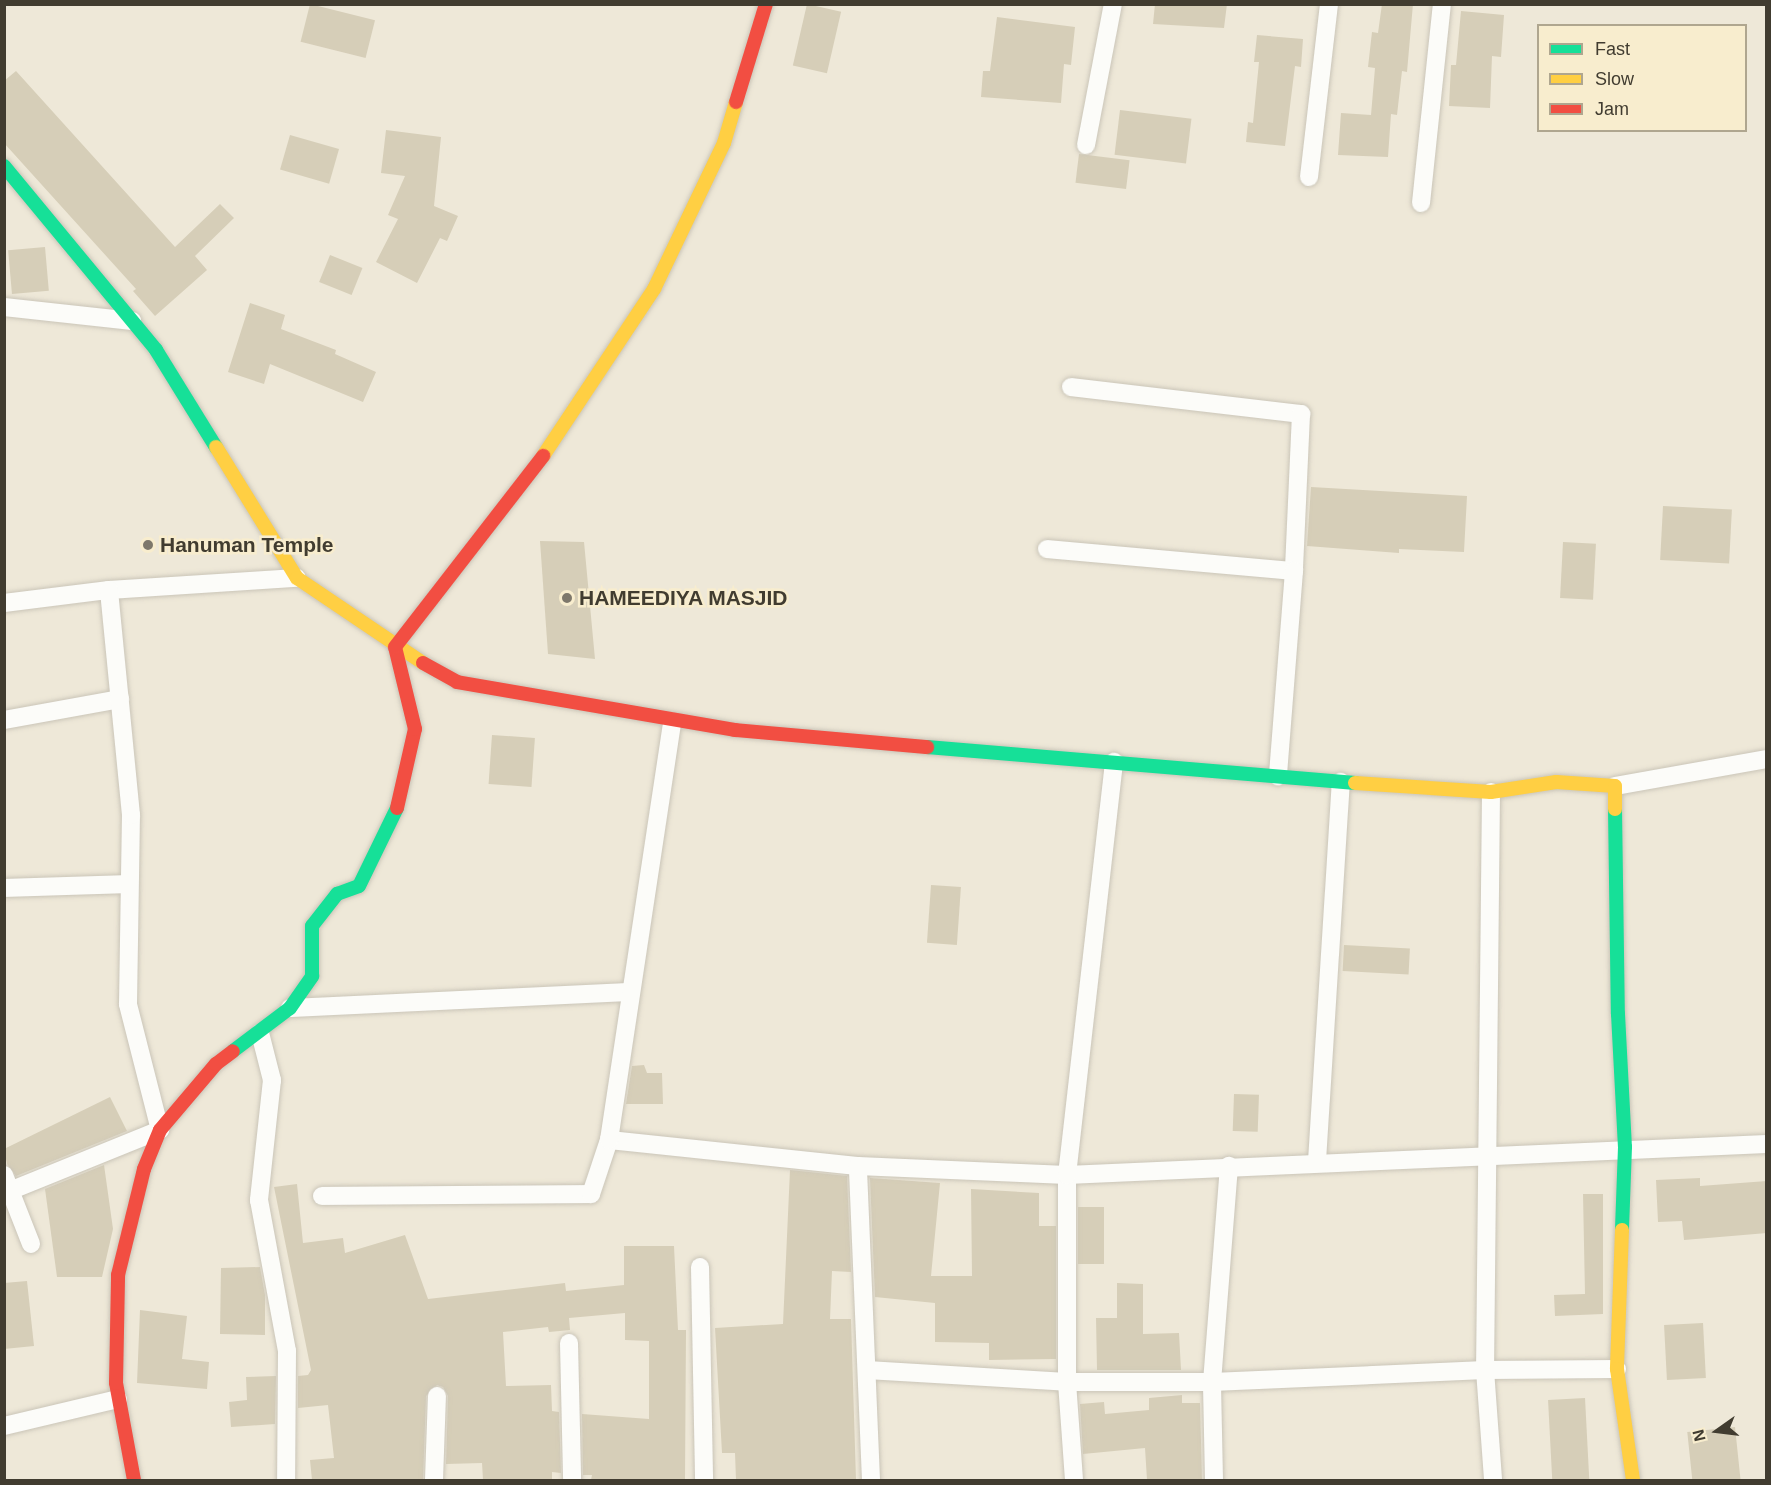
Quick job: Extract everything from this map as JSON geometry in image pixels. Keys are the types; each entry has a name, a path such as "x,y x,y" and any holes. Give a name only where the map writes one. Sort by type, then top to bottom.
{"street":[{"path":"395,647 547,450 654,289 724,142 766,4"},
{"path":"1086,145 1113,4"},
{"path":"1309,177 1329,4"},
{"path":"1421,203 1442,4"},
{"path":"4,166 156,350 297,578 395,647 457,682 672,722 1341,782 1491,792 1556,782 1615,786 1767,759"},
{"path":"4,307 132,321"},
{"path":"1071,387 1301,414 1294,571 1278,776"},
{"path":"1047,549 1294,571"},
{"path":"4,603 109,590 297,578"},
{"path":"109,590 131,815 128,1004 160,1130"},
{"path":"134,1480 118,1399 118,1275 144,1169 160,1130 216,1064 260,1033 290,1008 312,976 312,926 338,894 359,886 396,812 415,729 395,647"},
{"path":"4,720 120,699"},
{"path":"322,1196 591,1194 609,1140 672,722"},
{"path":"1074,1480 1067,1382 1067,1175 1114,762"},
{"path":"1317,1161 1341,782"},
{"path":"1615,786 1618,1014 1625,1147 1617,1369 1633,1480"},
{"path":"1491,792 1485,1154 1485,1370 1493,1480"},
{"path":"4,888 129,884"},
{"path":"290,1008 630,992"},
{"path":"260,1033 272,1080 259,1200 287,1352 286,1480"},
{"path":"31,1244 8,1182 160,1130"},
{"path":"609,1140 858,1166 1067,1175 1625,1147 1767,1144"},
{"path":"858,1166 871,1480"},
{"path":"1214,1480 1212,1382 1229,1166"},
{"path":"700,1267 704,1480"},
{"path":"569,1342 572,1480"},
{"path":"867,1370 1067,1382 1212,1382 1485,1370 1617,1369"},
{"path":"434,1480 437,1396"},
{"path":"4,1426 118,1399"}],"building":[{"path":"310,4 375,20 366,58 301,42"},
{"path":"807,4 841,12 827,73 793,65"},
{"path":"1155,4 1227,4 1224,28 1153,24"},
{"path":"1382,4 1413,4 1407,72 1402,71 1397,115 1391,114 1388,157 1338,155 1341,113 1371,115 1375,68 1368,67 1372,32 1378,33"},
{"path":"1461,11 1504,15 1501,57 1492,56 1490,108 1449,106 1451,65 1456,65"},
{"path":"997,17 1075,27 1071,65 1064,64 1061,103 981,97 983,71 990,71"},
{"path":"1257,35 1303,39 1301,67 1295,66 1285,146 1246,142 1248,122 1253,123 1259,62 1254,62"},
{"path":"16,71 175,247 220,204 234,218 195,256 207,270 155,316 133,291 136,289 4,143 4,81"},
{"path":"1120,110 1191,119 1186,163 1115,155"},
{"path":"386,130 441,137 434,206 458,216 447,241 440,238 417,283 376,262 398,219 388,215 405,176 381,173"},
{"path":"290,135 339,149 329,184 280,170"},
{"path":"1079,154 1130,160 1126,189 1075,183"},
{"path":"45,247 49,291 12,294 8,250"},
{"path":"330,255 362,268 352,295 319,282"},
{"path":"250,303 285,315 281,329 336,350 335,354 376,372 363,402 270,364 264,384 228,372"},
{"path":"1311,487 1467,496 1464,552 1399,549 1399,553 1307,546"},
{"path":"1663,506 1732,510 1729,564 1660,560"},
{"name":"HAMEEDIYA MASJID","path":"540,541 584,542 595,659 548,654"},
{"path":"1563,542 1596,544 1593,600 1560,598"},
{"path":"492,735 535,738 531,787 489,784"},
{"path":"931,885 961,887 957,945 927,943"},
{"path":"1344,945 1410,948 1409,974 1343,971"},
{"path":"644,1065 647,1073 662,1073 663,1104 626,1104 632,1066"},
{"path":"1234,1094 1259,1095 1258,1132 1233,1131"},
{"path":"110,1097 127,1131 16,1176 7,1164 4,1149"},
{"path":"104,1165 113,1229 102,1277 57,1277 45,1189"},
{"path":"790,1170 847,1176 851,1272 832,1271 830,1319 851,1319 856,1480 736,1480 735,1453 722,1453 715,1328 783,1324"},
{"path":"870,1178 940,1183 931,1276 972,1276 971,1189 1039,1193 1039,1226 1056,1226 1056,1359 989,1360 989,1343 935,1342 935,1303 875,1297"},
{"path":"1700,1178 1700,1186 1767,1181 1767,1233 1684,1240 1682,1221 1658,1222 1656,1180"},
{"path":"297,1184 303,1243 343,1238 345,1253 405,1235 428,1299 565,1283 566,1291 624,1285 624,1246 674,1246 678,1330 686,1330 685,1480 591,1480 592,1475 583,1475 582,1414 649,1419 649,1341 625,1340 625,1313 569,1318 570,1330 549,1332 548,1327 503,1332 506,1386 551,1385 552,1411 559,1412 561,1473 552,1472 552,1480 483,1480 482,1463 446,1464 448,1396 443,1387 437,1385 426,1396 423,1480 312,1480 310,1460 334,1458 328,1405 298,1408 298,1376 308,1375 311,1370 274,1187"},
{"path":"1583,1194 1603,1194 1603,1314 1555,1316 1554,1295 1585,1294"},
{"path":"1078,1207 1104,1207 1104,1264 1078,1264"},
{"path":"260,1267 265,1295 265,1335 220,1334 221,1268"},
{"path":"27,1281 34,1346 4,1349 4,1283"},
{"path":"1117,1283 1143,1284 1143,1334 1179,1333 1181,1370 1097,1370 1096,1318 1117,1318"},
{"path":"140,1310 187,1316 182,1359 209,1362 207,1389 137,1383"},
{"path":"1703,1323 1706,1378 1667,1380 1664,1325"},
{"path":"276,1376 275,1424 231,1427 229,1402 247,1400 246,1377"},
{"path":"1182,1395 1182,1403 1200,1403 1202,1480 1147,1480 1145,1448 1083,1454 1080,1404 1104,1402 1105,1414 1149,1410 1149,1398"},
{"path":"1585,1398 1589,1480 1552,1480 1548,1400"},
{"path":"1735,1427 1741,1480 1692,1480 1687,1432"}],"traffic: fast":[{"path":"4,166 156,350 216,447"},
{"path":"927,747 1355,783"},
{"path":"233,1051 290,1008 312,976 312,926 337,894 359,886 397,808"},
{"path":"1615,809 1618,1014 1625,1147 1622,1230"}],"traffic: slow":[{"path":"543,456 654,289 724,143 736,102"},
{"path":"216,447 297,578 423,663"},
{"path":"1355,783 1491,792 1556,782 1615,786 1615,809"},
{"path":"1622,1230 1617,1369 1633,1480"}],"traffic: jam":[{"path":"736,102 766,4"},
{"path":"397,808 415,729 395,647 543,456"},
{"path":"423,663 457,682 735,730 927,747"},
{"path":"134,1480 116,1383 118,1275 144,1169 160,1130 216,1064 233,1051"}],"place":[{"name":"Hanuman Temple","path":"148,545"},
{"name":"HAMEEDIYA MASJID","path":"567,598"}]}
